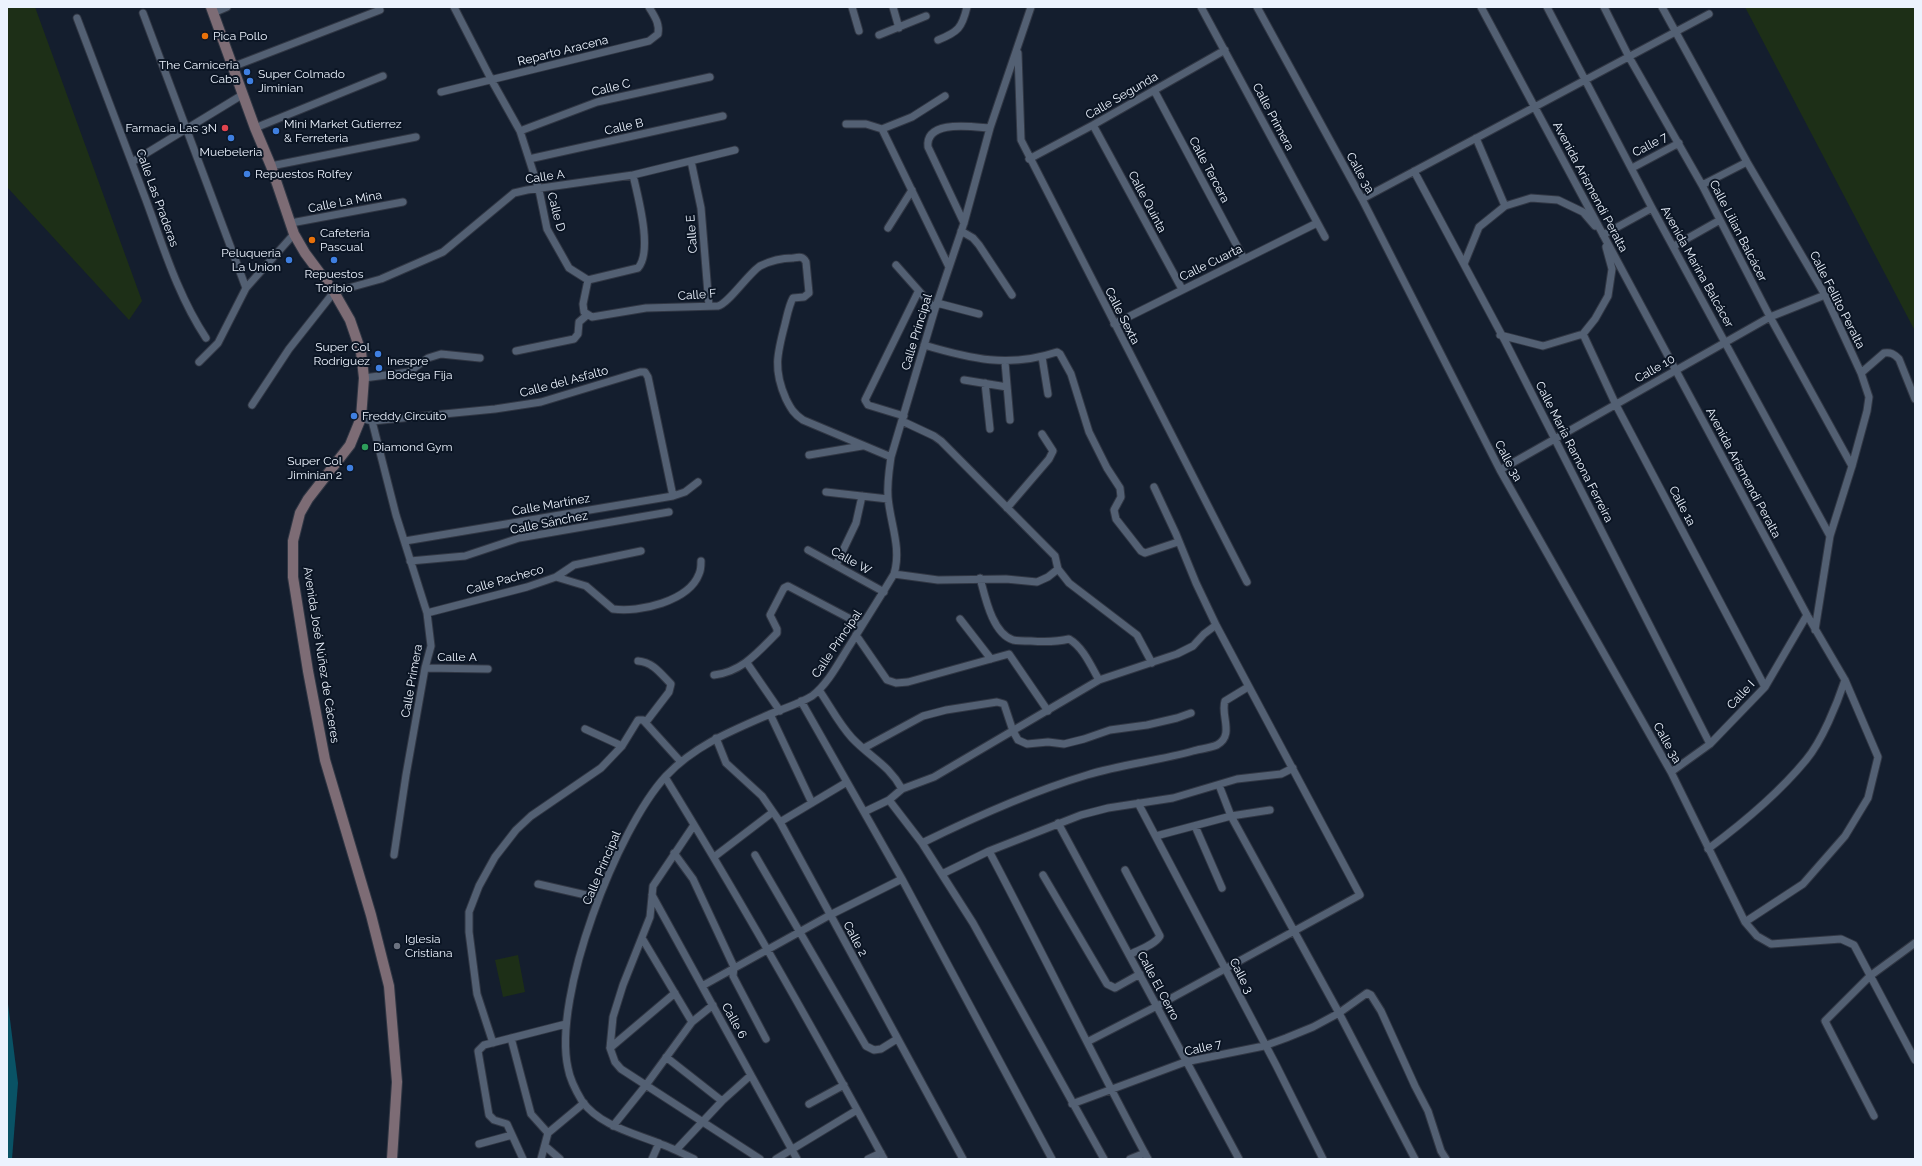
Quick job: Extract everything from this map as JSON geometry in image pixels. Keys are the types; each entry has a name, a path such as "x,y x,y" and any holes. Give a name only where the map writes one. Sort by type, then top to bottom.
{"main road":[{"name":"Avenida José Núñez de Cáceres","path":"212,10 242,95 271,166 294,234 305,253 334,292 350,320 361,352 364,378 361,418 350,445 308,499 300,513 293,541 293,577 312,694 325,760 371,915 389,986 397,1082 392,1159"}],"street":[{"path":"212,10 227,7"},
{"name":"Calle D","path":"454,7 492,81 520,131 539,190 547,229 569,268 588,280"},
{"name":"Reparto Aracena","path":"441,92 492,81 654,38 658,34 659,28 658,23 649,7"},
{"path":"852,7 859,32"},
{"path":"893,7 899,28"},
{"path":"938,40 959,29 963,23 967,7"},
{"name":"Calle Principal","path":"694,1159 659,1143 613,1126 584,1103 574,1086 568,1068 566,1024 575,973 599,898 638,813 665,777 681,762 716,738 780,711 819,690 884,592 894,574 897,564 897,554 888,498 887,480 891,457 936,306 962,231 990,128 1031,7"},
{"name":"Calle Primera","path":"1201,7 1325,237"},
{"name":"Calle 3a","path":"1257,7 1362,199 1500,470 1671,772 1745,922 1756,936 1771,944 1841,939 1854,945 1915,1060"},
{"name":"Avenida Arismendi Peralta","path":"1481,7 1807,616 1845,680 1878,757 1868,798 1845,836 1803,884 1745,922"},
{"name":"Avenida Marina Balcácer","path":"1547,7 1652,208 1674,246 1830,536"},
{"name":"Calle Lilian Balcácer","path":"1604,7 1629,57 1702,185 1770,317 1852,466"},
{"name":"Calle Fellito Peralta","path":"1662,7 1747,162 1825,295 1861,373 1869,397 1869,404 1852,466 1830,536 1815,630"},
{"path":"232,68 380,10"},
{"path":"143,14 187,127 246,288"},
{"path":"1362,199 1710,14"},
{"path":"879,35 926,16"},
{"name":"Calle Las Praderas","path":"77,18 185,302 195,322 206,338"},
{"name":"Calle Sexta","path":"1018,48 1021,140 1029,159 1247,582"},
{"name":"Calle Segunda","path":"1029,159 1093,125 1225,50"},
{"path":"255,128 383,76"},
{"name":"Calle C","path":"520,131 597,102 710,77"},
{"name":"Calle Tercera","path":"1154,90 1244,259"},
{"path":"132,162 187,127 242,95"},
{"path":"846,124 866,124 882,129 912,116 945,96"},
{"name":"Calle B","path":"529,159 724,116"},
{"name":"Calle Quinta","path":"1093,125 1182,289"},
{"path":"964,223 928,147 927,140 930,135 940,129 963,126 990,128"},
{"path":"882,129 949,267"},
{"path":"271,166 416,137"},
{"path":"1476,138 1505,206"},
{"name":"Calle 7","path":"1632,168 1679,143"},
{"name":"Calle A","path":"334,292 381,279 443,252 514,193 633,175 735,150"},
{"name":"Calle E","path":"691,161 702,208 709,306"},
{"path":"1702,185 1747,162"},
{"name":"Calle María Ramona Ferreira","path":"1414,171 1505,341 1710,744"},
{"path":"516,351 574,339 578,334 579,322 587,316 584,312 583,304 588,280 638,268 643,263 645,230 633,175"},
{"path":"888,228 912,190"},
{"path":"1464,264 1479,227 1505,206 1531,198 1558,200 1583,212 1603,235 1612,269 1608,296 1595,319 1583,334 1543,346 1500,334"},
{"name":"Calle La Mina","path":"291,223 403,202"},
{"path":"1603,235 1652,208"},
{"path":"1674,246 1720,220"},
{"name":"Calle Cuarta","path":"1114,324 1317,223"},
{"path":"962,231 973,238 979,245 1012,295"},
{"path":"199,362 218,343 246,288 294,234"},
{"name":"Calle F","path":"587,316 592,317 646,308 722,305 760,266 784,258 801,257 806,262 808,293 804,297 797,297 792,301 779,346 776,362 781,388 793,414 803,420 862,446"},
{"path":"896,265 918,292 936,306 979,314"},
{"path":"252,405 289,349 334,292"},
{"path":"918,292 865,400 868,405 903,419 941,441 1055,556 1058,569 1069,583 1137,635 1152,663"},
{"name":"Calle 10","path":"1500,470 1770,317 1825,295"},
{"name":"Calle 1a","path":"1583,334 1616,405 1765,686"},
{"path":"924,345 976,358 1005,362 1059,353 1071,374 1090,432 1107,468 1120,488 1122,497 1114,510 1116,519 1141,551 1145,553 1178,542"},
{"path":"1861,373 1884,352 1894,354 1899,359 1915,398"},
{"path":"364,378 409,372 428,358 441,354 480,358"},
{"path":"1042,357 1048,394"},
{"path":"1005,362 1010,420"},
{"name":"Calle del Asfalto","path":"361,418 372,421 495,410 541,402 640,372 645,372 648,377 673,496"},
{"path":"964,380 1007,387"},
{"path":"985,383 990,429"},
{"name":"Calle Primera","path":"372,421 410,561 427,613 431,646 425,668 406,775 394,855"},
{"path":"1007,508 1053,451 1042,434"},
{"path":"809,455 862,446 891,457"},
{"name":"Calle Martínez","path":"405,541 673,496 685,492 698,482"},
{"path":"1087,1042 1157,1006 1360,895 1216,625 1154,487"},
{"path":"826,492 888,498"},
{"path":"836,565 856,523 862,496"},
{"name":"Calle Sánchez","path":"410,561 465,556 519,538 669,512"},
{"name":"Calle W","path":"808,550 884,592"},
{"path":"556,577 574,565 641,551"},
{"name":"Calle Pacheco","path":"427,613 527,587 556,577 586,586 613,609 620,610 646,608 661,604 686,590 699,573 701,561"},
{"path":"894,574 938,580 980,578 1037,582 1048,577 1058,569"},
{"path":"980,578 988,610 995,623 1012,640 1056,642 1068,639 1081,651 1099,680"},
{"path":"714,675 724,674 746,663 777,633 777,629 770,615 784,588 788,586 862,625"},
{"name":"Calle I","path":"1671,772 1710,744 1765,686 1807,616"},
{"path":"960,619 991,659"},
{"path":"864,812 889,800 902,789 934,777 974,752 1048,711 1099,680 1152,663 1193,646 1216,625"},
{"path":"856,635 888,680 896,683 908,682 1009,654"},
{"path":"1012,640 1009,654 1048,711"},
{"path":"638,661 649,663 671,684 669,692 646,722"},
{"path":"746,663 780,711"},
{"name":"Calle A","path":"425,668 488,668"},
{"path":"1708,849 1744,822 1807,759 1838,702 1845,680"},
{"path":"922,844 1004,805 1087,775 1184,754 1217,745 1224,738 1227,729 1226,720 1222,709 1225,701 1248,687"},
{"path":"819,690 853,739 894,775 902,789"},
{"path":"801,701 902,879 1052,1159"},
{"path":"864,748 923,716 946,710 997,702 1004,704 1013,731 1018,740 1027,744 1048,742 1064,744 1110,730 1147,725 1191,713"},
{"path":"770,714 812,803"},
{"path":"493,1043 477,994 471,954 469,912 476,892 495,857 516,830 531,816 601,768 622,746 637,721 642,719 646,722 681,762"},
{"path":"585,729 622,746"},
{"name":"Calle 2","path":"716,738 726,763 762,796 780,822 963,1159"},
{"path":"942,874 988,851 1058,823 1108,808 1173,798 1249,777 1281,774 1293,768"},
{"path":"665,777 714,857 844,1085 882,1156 868,1159"},
{"path":"780,822 847,782"},
{"path":"1219,785 1231,816 1293,932 1339,1013 1414,1159"},
{"path":"889,800 922,844 980,935 1072,1104 1104,1159"},
{"name":"Calle 3","path":"1138,803 1323,1159"},
{"path":"1156,836 1231,816 1270,810"},
{"path":"714,857 773,812"},
{"name":"Calle El Cerro","path":"1058,823 1140,974 1185,1062 1239,1159"},
{"path":"694,825 653,886 651,894 650,917 623,985 613,1017 610,1048 615,1062 622,1069 760,1159"},
{"path":"1195,826 1222,888"},
{"path":"988,851 1037,941 1110,1089 1146,1156 1130,1159"},
{"path":"674,853 693,879 734,967 733,976 766,1039"},
{"path":"756,855 866,1046 874,1050 882,1048 897,1039"},
{"path":"1126,870 1160,936 1153,942 1129,954"},
{"path":"1043,875 1107,984 1115,988 1140,974"},
{"path":"702,986 830,915 902,879"},
{"path":"538,884 599,898"},
{"name":"Calle 6","path":"651,894 797,1159"},
{"path":"642,938 692,1022"},
{"path":"1874,1116 1825,1021 1870,976 1915,943"},
{"path":"610,1048 675,993"},
{"name":"Calle 7","path":"1072,1104 1185,1062 1264,1046 1313,1027 1339,1013 1362,994 1367,993 1371,994 1381,1011 1405,1066 1428,1111 1441,1151 1446,1159"},
{"path":"613,1126 646,1085 692,1022 713,1005"},
{"path":"523,1159 507,1124 494,1120 489,1115 478,1053 482,1046 566,1024"},
{"path":"511,1038 531,1114 548,1132"},
{"path":"666,1057 722,1101"},
{"path":"676,1150 722,1101 752,1075"},
{"path":"809,1104 844,1085"},
{"path":"541,1159 548,1132 584,1103"},
{"path":"776,1159 857,1110"},
{"path":"479,1144 512,1135"},
{"path":"652,1159 659,1143"},
{"path":"545,1146 560,1159"}],"green space":[{"path":"7,7 35,7 142,301 129,320 7,187"},
{"path":"1745,7 1915,7 1915,331"},
{"path":"518,955 525,992 503,997 495,960"}],"water":[{"path":"7,996 18,1083 12,1159 7,1159"}],"place":[{"name":"Pica Pollo","path":"205,36"},
{"name":"The Carniceria Caba","path":"247,72"},
{"name":"Super Colmado Jiminian","path":"250,81"},
{"name":"Farmacia Las 3N","path":"225,128"},
{"name":"Mini Market Gutierrez & Ferreteria","path":"276,131"},
{"name":"Muebeleria","path":"231,138"},
{"name":"Repuestos Rolfey","path":"247,174"},
{"name":"Cafeteria Pascual","path":"312,240"},
{"name":"Peluqueria La Union","path":"289,260"},
{"name":"Repuestos Toribio","path":"334,260"},
{"name":"Super Col Rodriguez","path":"378,354"},
{"name":"Inespre Bodega Fija","path":"379,368"},
{"name":"Freddy Circuito","path":"354,416"},
{"name":"Diamond Gym","path":"365,447"},
{"name":"Super Col Jiminian 2","path":"350,468"},
{"name":"Iglesia Cristiana","path":"397,946"}]}
